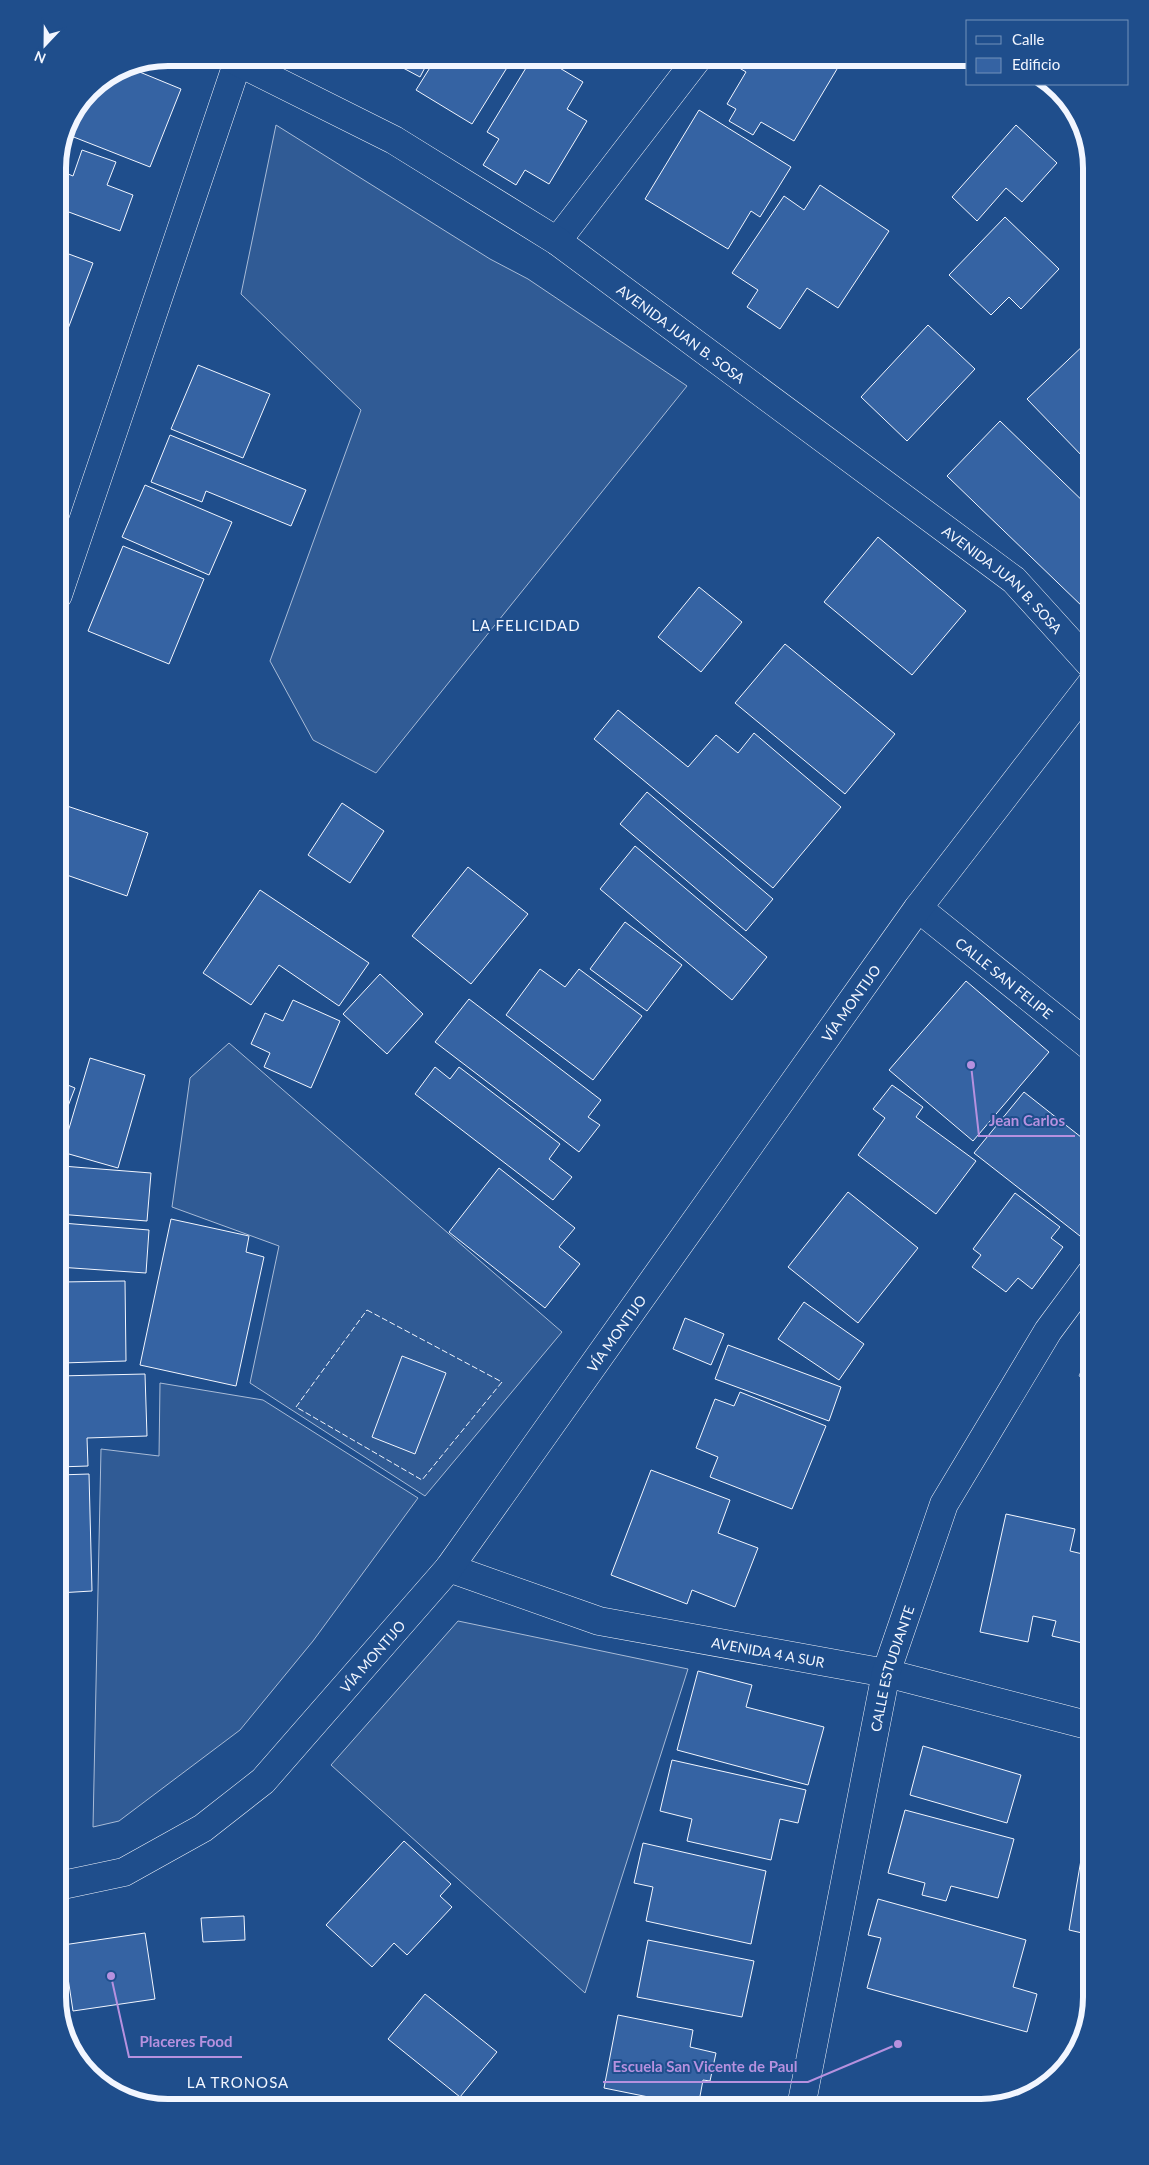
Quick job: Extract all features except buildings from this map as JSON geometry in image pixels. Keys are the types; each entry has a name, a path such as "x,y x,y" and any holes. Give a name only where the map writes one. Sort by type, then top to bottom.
{"street":[{"path":"66,571 232,66"},
{"name":"AVENIDA JUAN B. SOSA","path":"248,66 394,140 557,241 1014,580 1083,655"},
{"path":"557,241 692,66"},
{"name":"VÍA MONTIJO","path":"66,1884 124,1872 203,1828 263,1781 449,1568 918,908 1083,696"},
{"name":"CALLE SAN FELIPE","path":"918,908 1083,1040"},
{"name":"CALLE ESTUDIANTE","path":"803,2099 886,1673 944,1504 1048,1331 1083,1285"},
{"name":"AVENIDA 4 A SUR","path":"449,1568 599,1621 886,1673 1083,1724"}],"shaded area":[{"path":"276,125 490,259 528,279 687,386 376,773 313,740 270,661 361,410 241,294"},
{"path":"229,1043 562,1332 425,1496 250,1383 279,1246 172,1207 190,1078"},
{"path":"1083,1366 1083,1378 1079,1376"},
{"path":"160,1383 263,1400 418,1498 313,1641 240,1730 119,1821 93,1827 101,1449 159,1456"},
{"path":"458,1621 688,1669 585,1993 331,1765"}],"fence":[{"path":"367,1310 502,1382 422,1480 296,1407 367,1310"}],"place":[{"name":"Jean Carlos","path":"971,1065"},
{"name":"Placeres Food","path":"111,1976"},
{"name":"Escuela San Vicente de Paul","path":"898,2044"}],"district":[{"name":"LA FELICIDAD","path":"526,625"},
{"name":"LA TRONOSA","path":"238,2082"}]}
